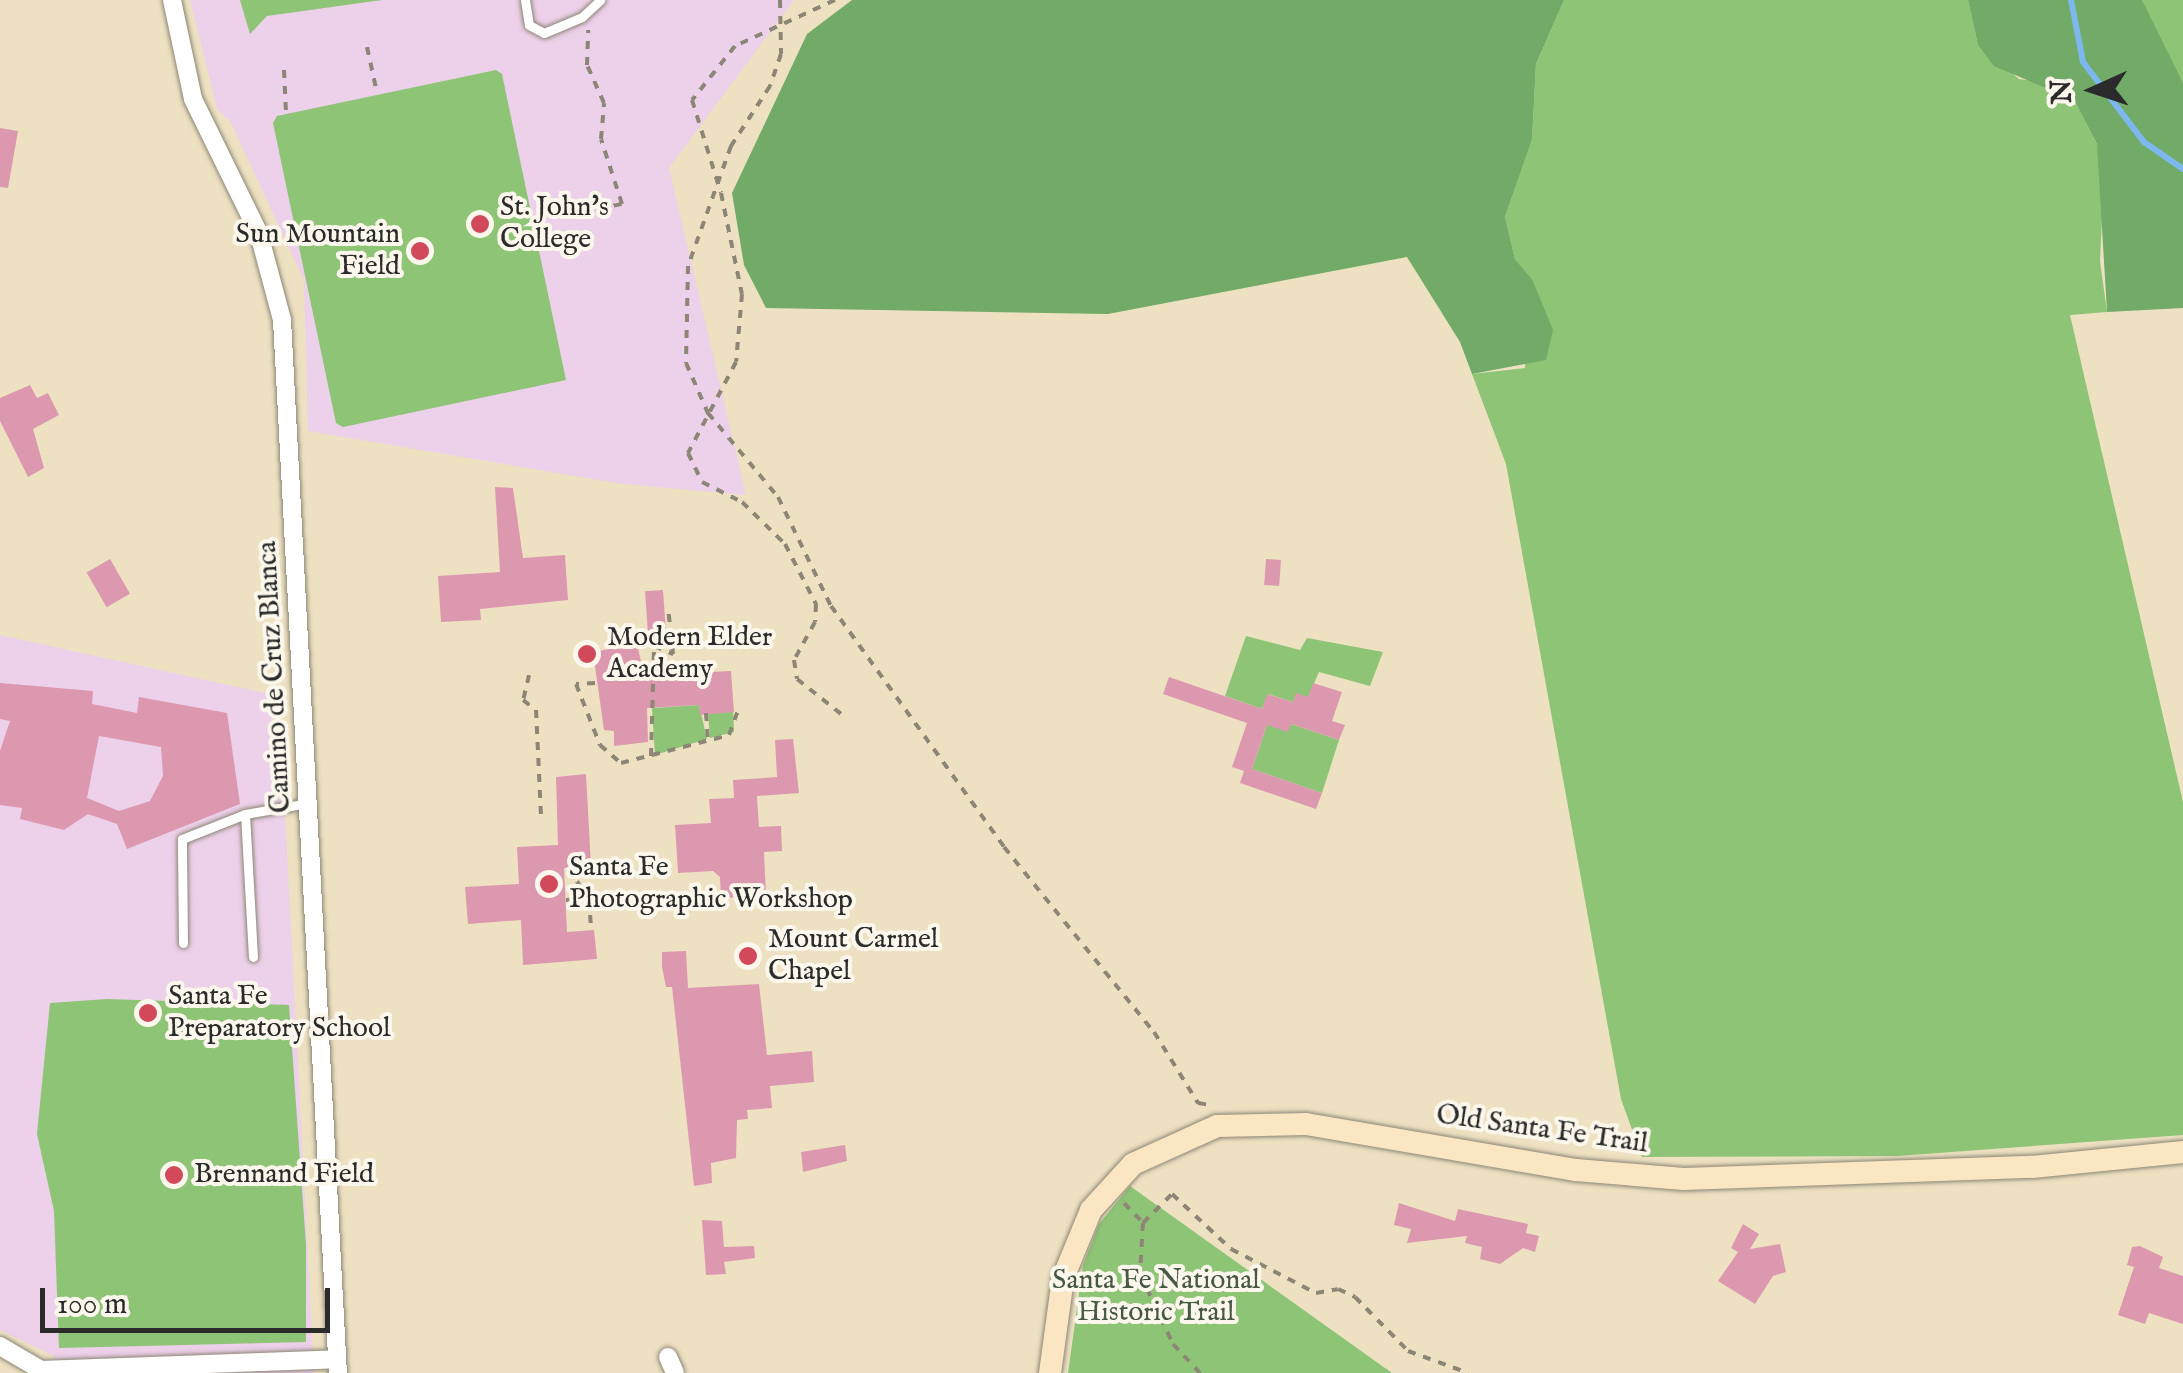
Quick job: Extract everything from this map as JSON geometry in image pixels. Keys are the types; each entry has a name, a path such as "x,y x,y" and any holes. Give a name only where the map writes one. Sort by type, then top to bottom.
{"street":[{"name":"Camino de Cruz Blanca","path":"172,0 193,99 259,234 282,320 338,1366"},
{"name":"Old Santa Fe Trail","path":"1050,1373 1070,1252 1090,1210 1133,1164 1168,1143 1218,1126 1279,1122 1576,1170 1714,1179 2066,1165 2183,1152"},
{"path":"0,1346 41,1371 338,1366"}],"lane":[{"path":"526,0 529,25 544,33 582,17 600,0"},
{"path":"183,943 182,838 246,814 309,803"},
{"path":"246,814 253,958"}],"path":[{"path":"780,0 782,23 770,86 731,146 688,266 686,363 708,413 746,463 763,474 831,606 1004,846 1154,1032 1198,1103 1210,1105"},
{"path":"835,0 735,46 692,100 719,186 742,294 736,362 689,443 694,474 742,502 785,544 816,604 815,622 794,660 797,680 845,717"},
{"path":"535,220 622,204 601,139 604,103 584,48 598,16"},
{"path":"368,47 376,93"},
{"path":"284,70 286,112"},
{"path":"651,756 654,646 673,654 668,607"},
{"path":"529,675 523,694 536,710 541,817"},
{"path":"595,684 576,684 609,757 632,764 734,732 738,710"},
{"path":"706,713 708,739"},
{"path":"568,868 589,899 591,930"},
{"path":"566,900 602,898"},
{"path":"1142,1222 1172,1194 1231,1249 1316,1293 1338,1289 1355,1297 1408,1351 1468,1373"},
{"path":"1121,1196 1142,1222 1140,1274 1173,1344 1200,1373"}],"shaded area":[{"name":"St. John's College","path":"190,0 794,0 669,168 746,495 622,484 308,431 304,280 230,121 217,109"},
{"name":"Santa Fe Preparatory School","path":"0,635 279,696 314,1373 55,1373 54,1356 0,1330"}],"green space":[{"path":"240,0 382,0 267,16 250,34"},
{"path":"852,0 1564,0 1536,64 1532,140 1505,217 1515,259 1532,279 1553,330 1546,360 1472,374 1460,342 1407,257 1108,314 766,308 744,265 732,193 807,34"},
{"path":"1564,0 1968,0 1978,45 2019,79 2041,82 2074,100 2097,144 2104,178 2100,261 2107,312 2070,315 2183,802 2183,1135 1897,1156 1642,1157 1621,1099 1506,464 1472,374 1525,368 1532,279 1515,259 1505,217 1532,140 1536,64"},
{"path":"1968,0 2142,0 2183,83 2183,308 2107,312 2097,144 2074,100 1994,66 1978,45"},
{"path":"2142,0 2183,0 2183,83 2151,27"},
{"name":"Sun Mountain Field","path":"496,70 502,74 566,380 343,427 336,423 273,123 277,116"},
{"path":"1246,636 1300,650 1307,638 1383,652 1370,686 1319,672 1308,697 1293,702 1268,694 1262,709 1225,696"},
{"path":"699,705 707,739 655,755 652,708"},
{"path":"733,707 734,732 710,738 708,713"},
{"path":"1291,724 1339,740 1322,793 1252,769 1267,725"},
{"name":"Brennand Field","path":"107,999 289,1005 306,1245 306,1342 59,1348 54,1211 37,1134 50,1003"},
{"name":"Santa Fe National Historic Trail","path":"1130,1186 1392,1373 1068,1373 1083,1265 1099,1224"}],"building":[{"path":"0,128 18,131 8,188 0,187"},
{"path":"30,385 37,398 48,393 59,415 33,429 44,468 28,477 0,421 0,398"},
{"path":"495,487 513,488 523,558 565,555 568,600 480,609 481,620 441,622 438,576 500,572"},
{"path":"110,559 130,594 107,607 87,572"},
{"path":"1266,559 1281,560 1279,586 1264,585"},
{"path":"663,590 666,634 648,635 645,591"},
{"path":"637,644 644,675 731,671 734,712 700,715 699,705 647,708 648,742 614,746 614,731 604,730 593,652"},
{"path":"1169,677 1262,709 1267,694 1293,702 1296,693 1308,697 1313,683 1342,692 1332,721 1345,725 1339,740 1291,724 1288,732 1267,725 1252,769 1322,793 1316,809 1240,783 1244,771 1232,767 1247,723 1163,694"},
{"path":"0,683 93,691 92,704 137,713 139,697 227,713 240,804 127,849 117,824 88,814 64,830 20,819 22,808 0,805 0,751 10,721 0,719","holes":["99,736 161,747 163,776 150,801 119,811 87,798"]},
{"path":"793,739 799,793 757,796 759,827 781,826 782,851 764,852 766,896 721,898 720,877 713,871 678,873 675,825 711,823 709,799 734,798 733,780 777,777 775,740"},
{"path":"586,774 591,866 564,868 567,932 594,930 597,959 523,965 521,920 468,924 465,887 519,884 517,847 558,845 556,777"},
{"path":"686,951 688,988 759,984 767,1055 812,1051 814,1082 770,1086 772,1108 747,1110 748,1119 737,1120 736,1158 711,1163 712,1183 694,1186 672,987 666,987 662,967 662,952"},
{"path":"845,1145 847,1161 803,1172 801,1152"},
{"path":"1399,1203 1455,1221 1458,1209 1528,1224 1526,1233 1539,1236 1535,1252 1523,1248 1500,1264 1480,1259 1482,1247 1465,1243 1467,1236 1407,1243 1411,1229 1394,1225"},
{"path":"702,1220 722,1221 724,1247 754,1246 755,1258 724,1262 726,1274 706,1275"},
{"path":"1743,1224 1759,1234 1750,1249 1780,1244 1786,1272 1773,1276 1755,1304 1718,1281 1738,1252 1731,1248"},
{"path":"2140,1246 2163,1257 2159,1268 2183,1276 2183,1324 2149,1313 2145,1324 2118,1315 2134,1267 2127,1265 2132,1247"}],"waterway":[{"path":"2071,0 2083,62 2144,142 2183,169"}],"place":[{"name":"St. John's College","path":"480,224"},
{"name":"Sun Mountain Field","path":"420,251"},
{"name":"Modern Elder Academy","path":"587,654"},
{"name":"Santa Fe Photographic Workshop","path":"549,884"},
{"name":"Mount Carmel Chapel","path":"748,956"},
{"name":"Santa Fe Preparatory School","path":"148,1013"},
{"name":"Brennand Field","path":"174,1175"}]}
